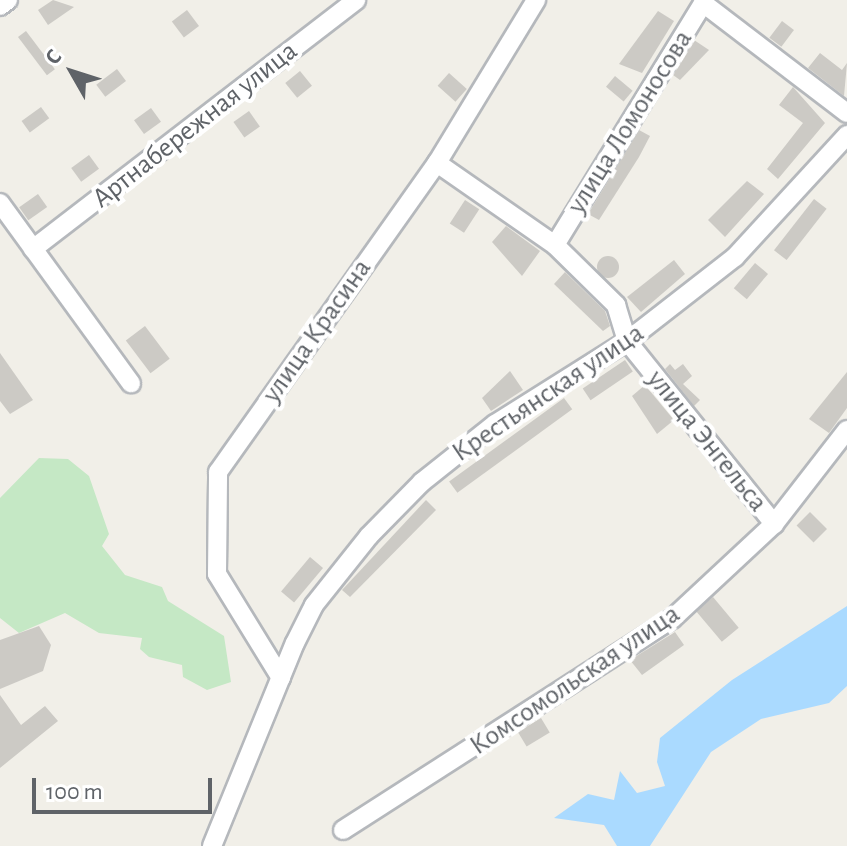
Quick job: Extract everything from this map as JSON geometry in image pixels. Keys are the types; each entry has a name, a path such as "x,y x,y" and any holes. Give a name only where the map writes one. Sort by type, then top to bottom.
{"street":[{"path":"0,6 8,0"},
{"name":"Артнабережная улица","path":"33,249 356,0"},
{"name":"улица Красина","path":"281,678 217,574 218,472 437,163 536,0"},
{"path":"704,2 847,113"},
{"name":"улица Ломоносова","path":"555,245 704,2"},
{"name":"Крестьянская улица","path":"215,842 314,605 422,482 495,424 627,341 735,257 847,135"},
{"name":"улица Энгельса","path":"437,163 555,245 616,305 627,341 774,524"},
{"path":"0,203 131,383"},
{"name":"Комсомольская улица","path":"343,830 616,659 672,619 774,524 847,430"}],"green space":[{"path":"39,458 68,459 89,476 109,534 102,546 125,575 162,587 168,601 224,636 231,682 207,690 183,677 182,665 149,657 140,649 142,638 99,633 65,613 19,633 0,618 0,498"}],"water":[{"path":"847,606 847,686 829,703 761,719 711,752 650,846 617,846 604,825 554,818 588,794 614,800 620,771 637,793 665,786 657,762 660,738 732,680"}],"building":[{"path":"53,0 74,7 48,25 38,10"},
{"path":"187,10 199,26 184,37 172,21"},
{"path":"658,11 674,21 642,73 619,64"},
{"path":"782,21 794,30 781,47 769,38"},
{"path":"26,31 55,69 47,75 18,37"},
{"path":"694,40 709,50 680,80 673,75"},
{"path":"820,53 842,70 847,63 844,96 808,68"},
{"path":"117,69 126,81 105,97 96,85"},
{"path":"300,71 312,86 297,98 285,83"},
{"path":"449,73 467,89 455,102 438,86"},
{"path":"615,76 633,91 624,102 606,87"},
{"path":"793,87 825,123 778,179 767,169 803,123 779,105"},
{"path":"41,107 49,118 30,132 22,121"},
{"path":"151,108 161,122 144,134 134,120"},
{"path":"249,111 260,127 244,137 233,122"},
{"path":"639,130 650,136 599,220 588,214"},
{"path":"89,155 99,169 81,182 71,168"},
{"path":"747,181 764,194 725,237 708,220"},
{"path":"38,194 47,207 28,220 19,207"},
{"path":"814,199 827,209 787,260 774,250"},
{"path":"465,200 479,209 464,233 450,223"},
{"path":"506,226 540,251 522,276 492,242"},
{"path":"608,256 616,259 619,267 616,275 608,278 600,275 597,267 600,259"},
{"path":"674,260 685,274 641,312 627,297"},
{"path":"755,263 768,274 747,299 734,288"},
{"path":"565,272 605,311 610,326 603,331 554,284"},
{"path":"145,326 170,359 151,373 126,340"},
{"path":"0,353 33,400 10,414 0,401"},
{"path":"625,360 633,372 591,400 583,389"},
{"path":"670,364 675,370 683,364 692,376 683,384 700,400 694,406 665,369"},
{"path":"510,371 523,390 491,411 482,398"},
{"path":"847,372 847,408 829,433 809,419"},
{"path":"645,385 674,420 657,434 632,396"},
{"path":"564,398 572,409 457,493 449,481"},
{"path":"426,500 436,510 350,597 342,590"},
{"path":"810,512 827,529 814,542 797,525"},
{"path":"310,557 323,568 294,602 281,591"},
{"path":"713,597 739,628 722,642 696,611"},
{"path":"39,626 51,645 43,671 0,689 0,640"},
{"path":"675,632 684,645 642,675 630,660"},
{"path":"0,695 21,725 45,706 58,721 0,768"},
{"path":"541,718 550,733 527,746 518,732"}]}
